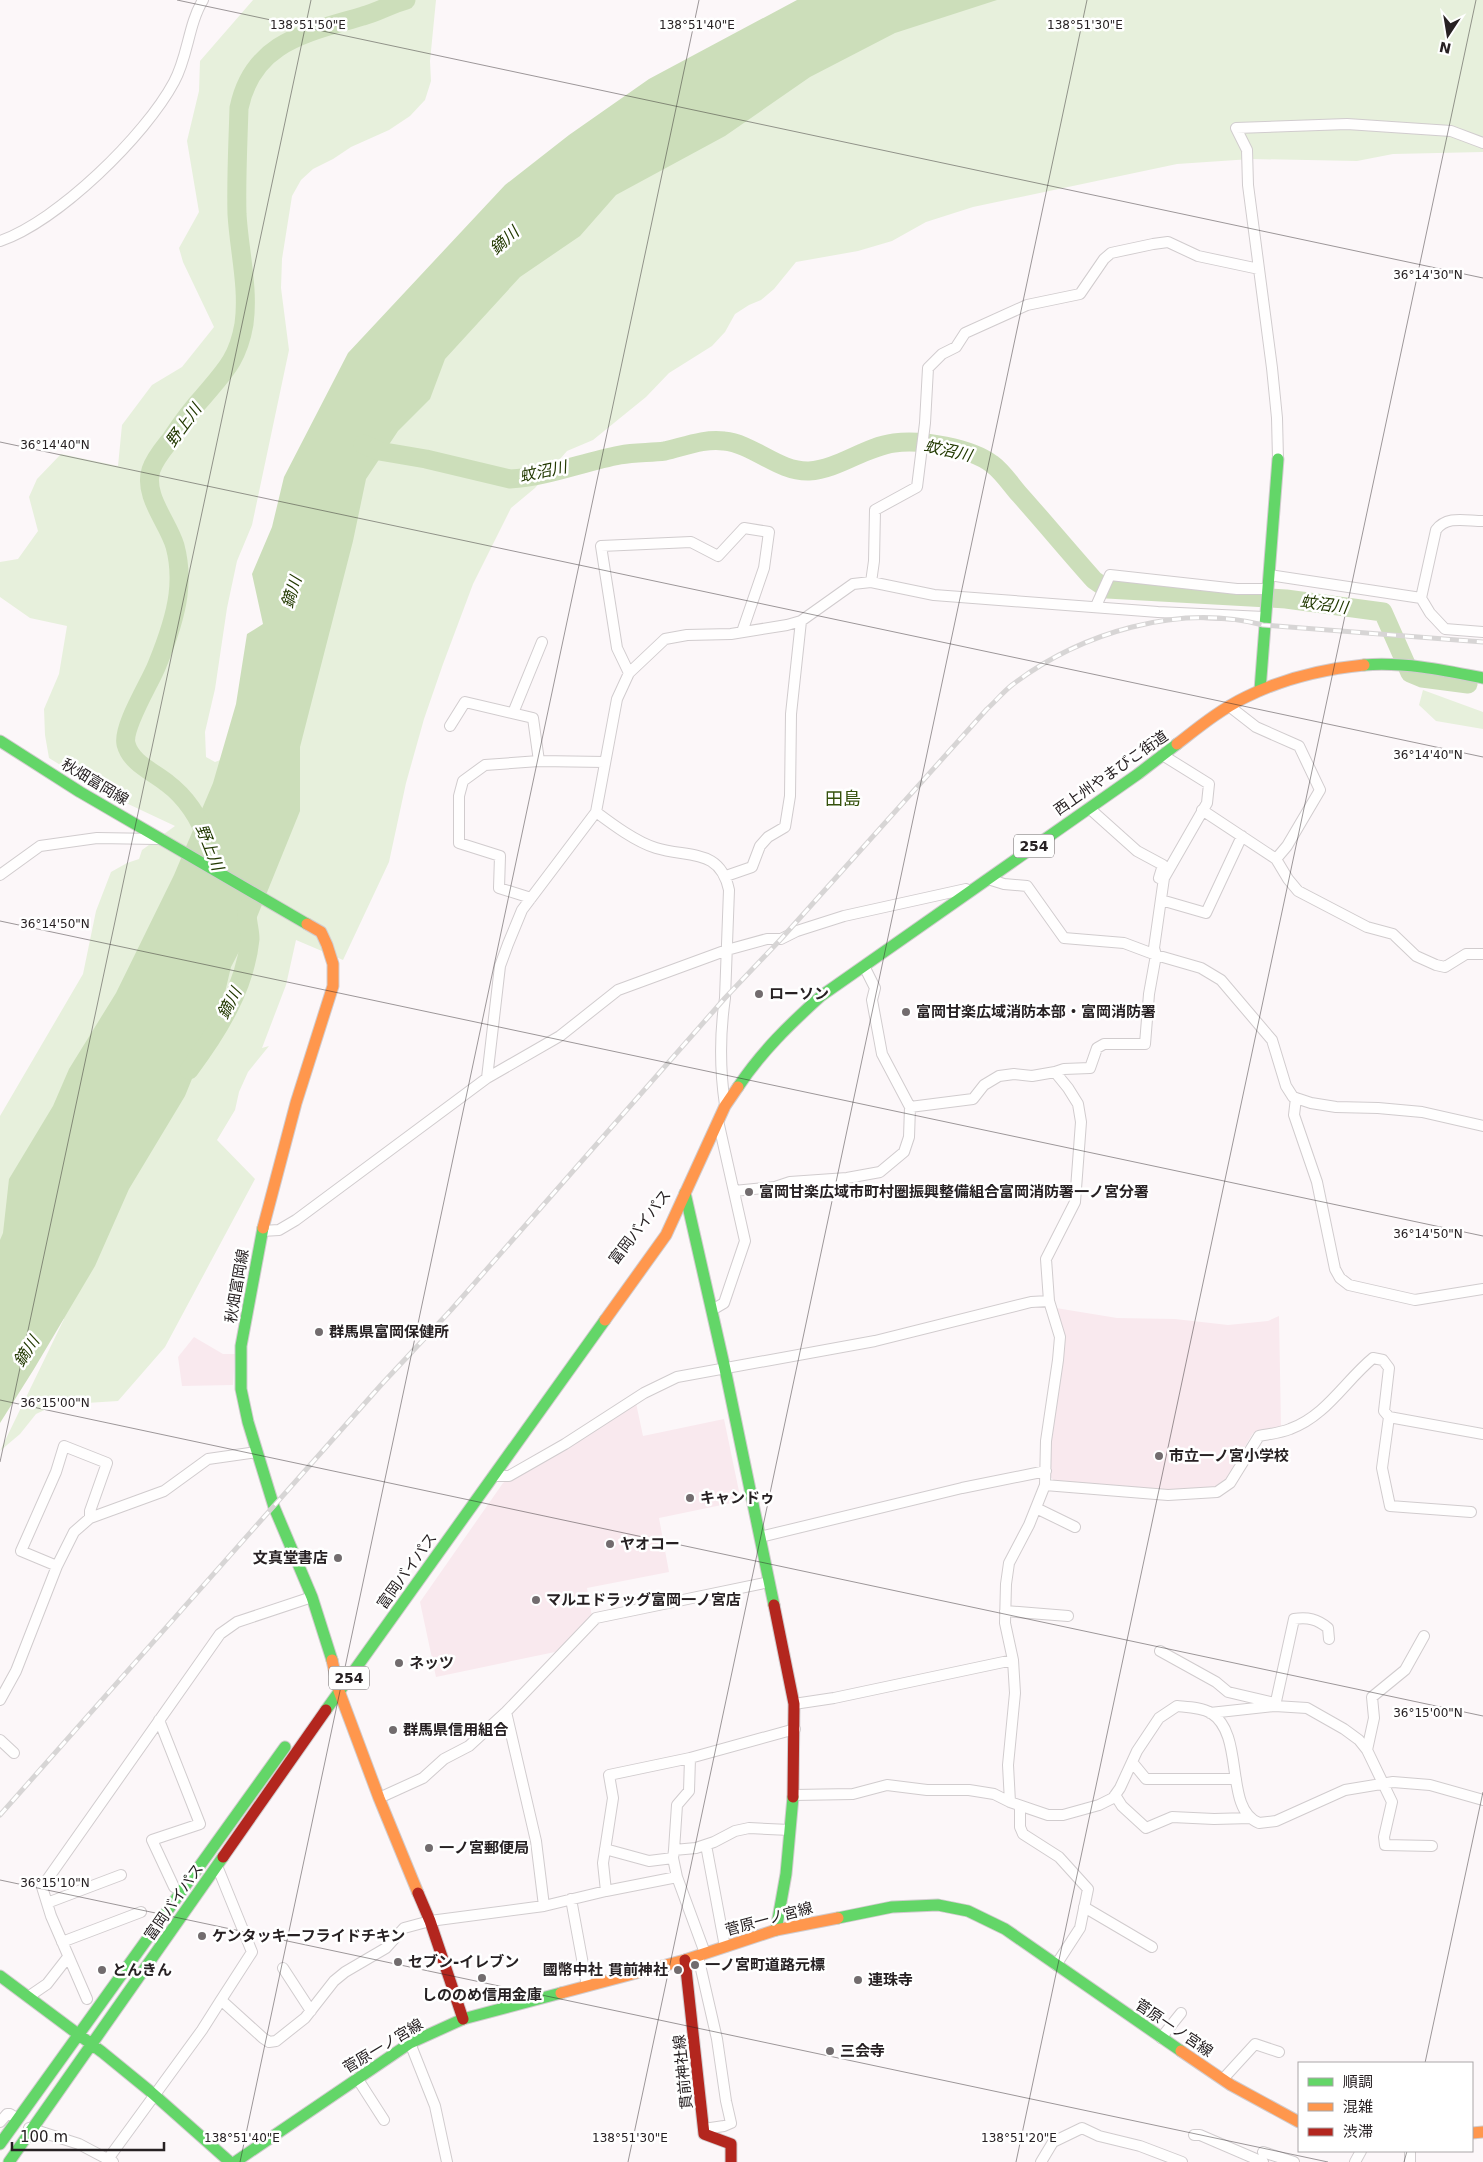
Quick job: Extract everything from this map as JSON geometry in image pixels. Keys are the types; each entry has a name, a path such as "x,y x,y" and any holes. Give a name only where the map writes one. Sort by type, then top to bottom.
{"main road":[{"path":"1260,690 1264,617 1268,590 1278,458"},
{"name":"西上州やまびこ街道","path":"685,1193 725,1106 750,1068 784,1029 821,996 1164,756 1229,706 1260,690 1308,675 1352,666 1396,664 1432,668 1483,678"},
{"name":"秋畑富岡線","path":"0,741 80,792 321,932 331,950 335,968 333,986 296,1103 262,1231 241,1346 241,1389 257,1452 274,1507 312,1597 336,1674 339,1691 379,1798 430,1921 463,2019"},
{"path":"685,1193 725,1369 794,1704 796,1756 794,1795 785,1885 776,1930"},
{"name":"富岡バイパス","path":"655,1228 685,1193"},
{"name":"富岡バイパス","path":"9,2162 339,1691 666,1235 685,1193"},
{"name":"254","path":"325,1690 346,1660"},
{"name":"富岡バイパス","path":"0,2144 292,1737"},
{"name":"菅原一ノ宮線","path":"235,2162 410,2043 463,2019 685,1960 776,1930 892,1906 938,1905 968,1911 1005,1929 1222,2079 1298,2121"},
{"name":"貫前神社線","path":"685,1960 704,2134 714,2140 727,2141 731,2144 731,2162"},
{"path":"1,1979 92,2044 156,2096 230,2162"}],"street":[{"path":"0,241 16,235 43,220 96,176 145,125 175,82 198,9 203,0"},
{"path":"1278,458 1277,418 1248,185 1246,150 1236,128 1355,124 1450,131 1483,143"},
{"path":"871,582 874,561 875,510 917,487 925,423 928,368 942,354 956,347 965,333 1026,305 1080,294 1104,259 1111,253 1122,250 1168,242 1198,256 1259,269"},
{"path":"1483,521 1448,520 1442,523 1436,530 1421,598 1430,613 1445,630 1483,632"},
{"path":"629,673 617,648 601,546 691,542 718,556 744,528 769,532 764,568 742,632"},
{"path":"1098,602 1110,574 1268,590"},
{"path":"1269,575 1421,598"},
{"path":"487,1078 500,966 522,910 596,812 617,699 629,673 665,639 687,634 742,632 787,625 801,621 852,584 871,582 934,595 1098,602 1158,612 1264,617"},
{"path":"726,876 746,871 752,867 760,846 768,837 785,827 790,796 790,714 801,621"},
{"path":"513,713 542,642"},
{"path":"450,726 465,702 533,718 539,761"},
{"path":"1229,706 1256,727 1299,746 1320,790 1287,846 1276,859"},
{"path":"910,1107 973,1099 984,1085 1000,1076 1014,1074 1032,1076 1064,1069 1090,1068 1097,1048 1104,1044 1145,1044 1149,994 1156,955 1154,948 1163,881 1206,803 1209,784 1164,756"},
{"path":"531,898 500,888 500,856 459,843 459,796 463,781 485,764 539,761 606,762"},
{"path":"1089,808 1137,851 1162,865 1159,878 1163,881"},
{"path":"1202,810 1276,859 1298,891 1367,927 1392,934 1416,956 1445,967 1466,954 1483,954"},
{"path":"596,812 654,848 710,859 722,869 726,876 729,890 722,1015 722,1084 725,1106"},
{"path":"1161,900 1206,913 1242,836"},
{"path":"0,875 40,846 97,838 160,839"},
{"path":"986,879 1004,884 1027,886 1064,938 1124,943 1156,955 1201,968 1221,980 1272,1040 1286,1086 1296,1098 1311,1103 1336,1107 1422,1112 1483,1126"},
{"path":"262,1231 279,1230 296,1220 487,1078 560,1036 618,990 727,950 767,939 781,939 797,931 844,916 975,888"},
{"path":"734,1191 775,1187 790,1182 847,1178 880,1172 904,1152 909,1137 910,1107 882,1054 872,1000 875,988 864,966"},
{"path":"1010,1802 1008,1765 1015,1693 1013,1660 1005,1623 1008,1563 1036,1508 1045,1485 1046,1441 1060,1337 1049,1301 1046,1259 1074,1202 1081,1122 1078,1104 1055,1072"},
{"path":"1296,1098 1294,1115 1317,1182 1335,1269 1340,1278 1349,1285 1415,1300 1483,1289"},
{"path":"712,1310 724,1303 745,1241 718,1122"},
{"path":"493,1476 509,1476 565,1444 652,1389 677,1378 875,1341 1031,1302 1049,1301"},
{"path":"1045,1485 1168,1495 1216,1492 1230,1482 1259,1436 1290,1429 1310,1418 1328,1404 1359,1370 1373,1358 1383,1360 1389,1368 1384,1411 1389,1417 1483,1434"},
{"path":"1389,1417 1382,1468 1390,1506 1471,1512"},
{"path":"57,1566 21,1551 56,1472 64,1446 107,1462 90,1511 90,1518"},
{"path":"0,1700 16,1671 57,1566 74,1532 90,1518 164,1491 208,1459 257,1452"},
{"path":"760,1538 962,1488 1046,1471"},
{"path":"1036,1508 1075,1527"},
{"path":"379,1798 424,1778 444,1759 469,1746 506,1712 596,1618 769,1582"},
{"path":"87,1999 68,1957 42,1887 220,1634 237,1622 312,1597"},
{"path":"1005,1611 1068,1616"},
{"path":"1275,1704 1294,1619 1304,1617 1319,1620 1328,1628 1330,1639"},
{"path":"1367,1750 1374,1718 1372,1697 1405,1670 1424,1636"},
{"path":"1160,1651 1216,1682 1247,1708"},
{"path":"794,1704 834,1698 1013,1660"},
{"path":"1228,1692 1275,1704 1307,1708 1344,1729 1359,1740 1367,1750 1392,1802 1384,1837 1385,1845 1432,1846"},
{"path":"794,1795 852,1794 887,1785 927,1790 969,1790 994,1794 1020,1806 1048,1815 1063,1815 1099,1806 1115,1795 1137,1751 1159,1718 1167,1711 1177,1706 1210,1713 1232,1712 1275,1704"},
{"path":"506,1712 536,1841 544,1906"},
{"path":"1210,1713 1219,1720 1230,1745 1240,1799 1251,1818 1259,1823 1276,1821 1345,1790 1393,1782 1430,1784 1483,1800"},
{"path":"159,1720 200,1824 152,1840 174,1888"},
{"path":"606,1891 603,1863 613,1798 609,1775 690,1758 795,1729"},
{"path":"0,1740 14,1753"},
{"path":"690,1758 689,1791 676,1805 673,1854 677,1877 701,1955 731,2123 724,2126 704,2128"},
{"path":"1132,1762 1146,1778 1236,1779"},
{"path":"1115,1795 1122,1806 1146,1828 1172,1817 1251,1818"},
{"path":"1020,1806 1020,1827 1023,1834 1059,1856 1088,1889 1080,1928 1056,1965"},
{"path":"605,1849 649,1861 706,1845 735,1831 749,1828 790,1830"},
{"path":"706,1845 725,1946"},
{"path":"0,2122 7,2114 10,2114 16,2121 33,2129 79,2144 111,2161 148,2103 156,2096 252,1952 217,1866"},
{"path":"47,1903 121,1875"},
{"path":"221,2000 269,2042 276,2041 306,2018 334,1981 345,1972 386,1948 404,1928 430,1921 544,1906 677,1877"},
{"path":"571,1899 587,1986"},
{"path":"1084,1907 1152,1947"},
{"path":"62,1942 141,1912"},
{"path":"28,1997 47,1984 68,1957"},
{"path":"283,1968 311,2011"},
{"path":"1161,2038 1181,2013"},
{"path":"410,2043 434,2106 447,2162"},
{"path":"1222,2079 1255,2044 1279,2052"},
{"path":"358,2078 384,2120"},
{"path":"1041,2162 1053,2142 1082,2128 1099,2136 1140,2146 1182,2162"},
{"path":"1194,2135 1200,2135 1263,2157 1294,2162"}],"shaded area":[{"path":"253,0 436,0 430,61 431,81 425,100 410,116 389,130 351,147 313,169 301,180 292,196 282,259 281,288 289,350 252,525 237,561 227,608 215,689 205,732 206,757 215,762 223,759 253,688 439,336 837,0 1483,0 1483,152 1393,154 1357,161 1251,159 1177,164 973,207 926,222 892,241 858,251 796,262 774,289 761,300 735,314 725,332 712,346 669,373 646,397 593,440 567,451 535,488 511,508 473,584 424,719 406,783 389,862 343,960 296,940 286,985 262,1048 269,1046 248,1072 239,1092 235,1110 217,1140 255,1179 165,1347 118,1401 55,1405 36,1414 20,1434 0,1451 64,1319 0,1303 0,1116 83,974 96,911 111,872 139,859 142,850 175,826 109,795 49,758 45,735 44,709 59,674 67,626 30,618 0,597 0,562 18,559 38,531 29,497 37,479 61,454 118,466 122,425 152,385 182,367 214,327 183,262 179,248 199,212 187,141 199,91 200,61"},
{"path":"1423,690 1483,712 1483,729 1436,721 1419,705"},
{"path":"1056,1308 1117,1318 1175,1319 1228,1325 1268,1321 1279,1316 1281,1427 1253,1433 1225,1480 1213,1488 1167,1491 1054,1481 1049,1475 1050,1438 1063,1360"},
{"path":"194,1337 223,1354 235,1354 233,1385 182,1386 178,1357"},
{"path":"636,1403 643,1436 724,1419 741,1501 659,1518 669,1572 587,1588 592,1617 555,1652 436,1677 420,1602 503,1483"}],"water":[{"path":"797,0 997,0 895,33 810,77 725,136 616,195 580,236 520,277 445,359 430,399 398,431 366,479 353,541 300,747 300,811 257,917 231,967 222,1005 185,1096 129,1189 95,1266 0,1423 0,1240 3,1233 9,1179 53,1106 69,1069 116,993 174,875 213,783 236,704 247,634 263,624 252,574 272,527 284,477 348,353 505,185 569,135 649,79"}],"waterway":[{"name":"野上川","path":"208,842 197,817 187,802 167,783 137,762 126,744 126,736 132,716 167,640 175,613 179,589 179,570 175,546 153,499 149,480 151,470 157,457 186,417 230,364 238,347 244,324 245,297 237,214 237,174 239,108 246,86 256,68 285,43 322,28 369,14 406,0"},
{"name":"蚊沼川","path":"363,444 379,451 426,459 510,479 538,475 620,455 665,451 694,443 717,440 746,447 787,467 809,471 831,466 872,449 894,443 918,442 959,449 983,458 996,467 1094,580 1107,589 1286,599 1383,612 1410,673 1422,678 1468,684"},
{"name":"鏑川","path":"189,1070 220,1024 236,992 247,957 250,939 247,908"}],"railway":[{"path":"0,1815 381,1385 451,1310 725,998 781,939 987,709 1012,685 1039,667 1099,637 1131,627 1164,621 1197,618 1231,619 1263,625 1483,642"}],"traffic: fast":[{"path":"1260,690 1278,459"},
{"path":"1364,665 1409,666 1483,678"},
{"path":"0,741 80,792 307,924"},
{"path":"738,1087 776,1039 821,996 1138,774 1177,744"},
{"path":"685,1193 725,1369 774,1605"},
{"path":"263,1228 241,1346 241,1389 248,1422 274,1507 312,1597 332,1660"},
{"path":"326,1710 605,1320"},
{"path":"0,2144 285,1747"},
{"path":"776,1930 786,1874 793,1797"},
{"path":"9,2162 223,1857"},
{"path":"838,1918 892,1907 938,1905 968,1911 1005,1929 1181,2051"},
{"path":"0,1976 102,2052 151,2092 230,2162"},
{"path":"235,2162 410,2043 463,2019 561,1993"}],"traffic: slow":[{"path":"1177,744 1237,702 1274,685 1334,669 1364,665"},
{"path":"263,1228 296,1103 333,986 333,964 327,945 321,932 307,924"},
{"path":"605,1320 666,1235 725,1106 738,1087"},
{"path":"332,1660 339,1691 379,1798 418,1893"},
{"path":"561,1993 685,1960 776,1930 838,1918"},
{"path":"1181,2051 1231,2085 1298,2121"},
{"path":"1473,2133 1483,2132"}],"traffic: jam":[{"path":"774,1605 794,1704 793,1797"},
{"path":"223,1857 326,1710"},
{"path":"418,1893 430,1921 463,2019"},
{"path":"685,1960 704,2134 731,2144 731,2162"}],"place":[{"name":"ローソン","path":"759,994"},
{"name":"富岡甘楽広域消防本部・富岡消防署","path":"906,1012"},
{"name":"富岡甘楽広域市町村圏振興整備組合富岡消防署一ノ宮分署","path":"749,1192"},
{"name":"群馬県富岡保健所","path":"319,1332"},
{"name":"市立一ノ宮小学校","path":"1159,1456"},
{"name":"キャンドゥ","path":"690,1498"},
{"name":"ヤオコー","path":"610,1544"},
{"name":"文真堂書店","path":"338,1558"},
{"name":"マルエドラッグ富岡一ノ宮店","path":"536,1600"},
{"name":"ネッツ","path":"399,1663"},
{"name":"群馬県信用組合","path":"393,1730"},
{"name":"一ノ宮郵便局","path":"429,1848"},
{"name":"ケンタッキーフライドチキン","path":"202,1936"},
{"name":"セブン-イレブン","path":"398,1962"},
{"name":"一ノ宮町道路元標","path":"695,1965"},
{"name":"とんきん","path":"102,1970"},
{"name":"國幣中社 貫前神社","path":"678,1970"},
{"name":"しののめ信用金庫","path":"482,1978"},
{"name":"連珠寺","path":"858,1980"},
{"name":"三会寺","path":"830,2051"}],"district":[{"name":"田島","path":"843,799"}]}
